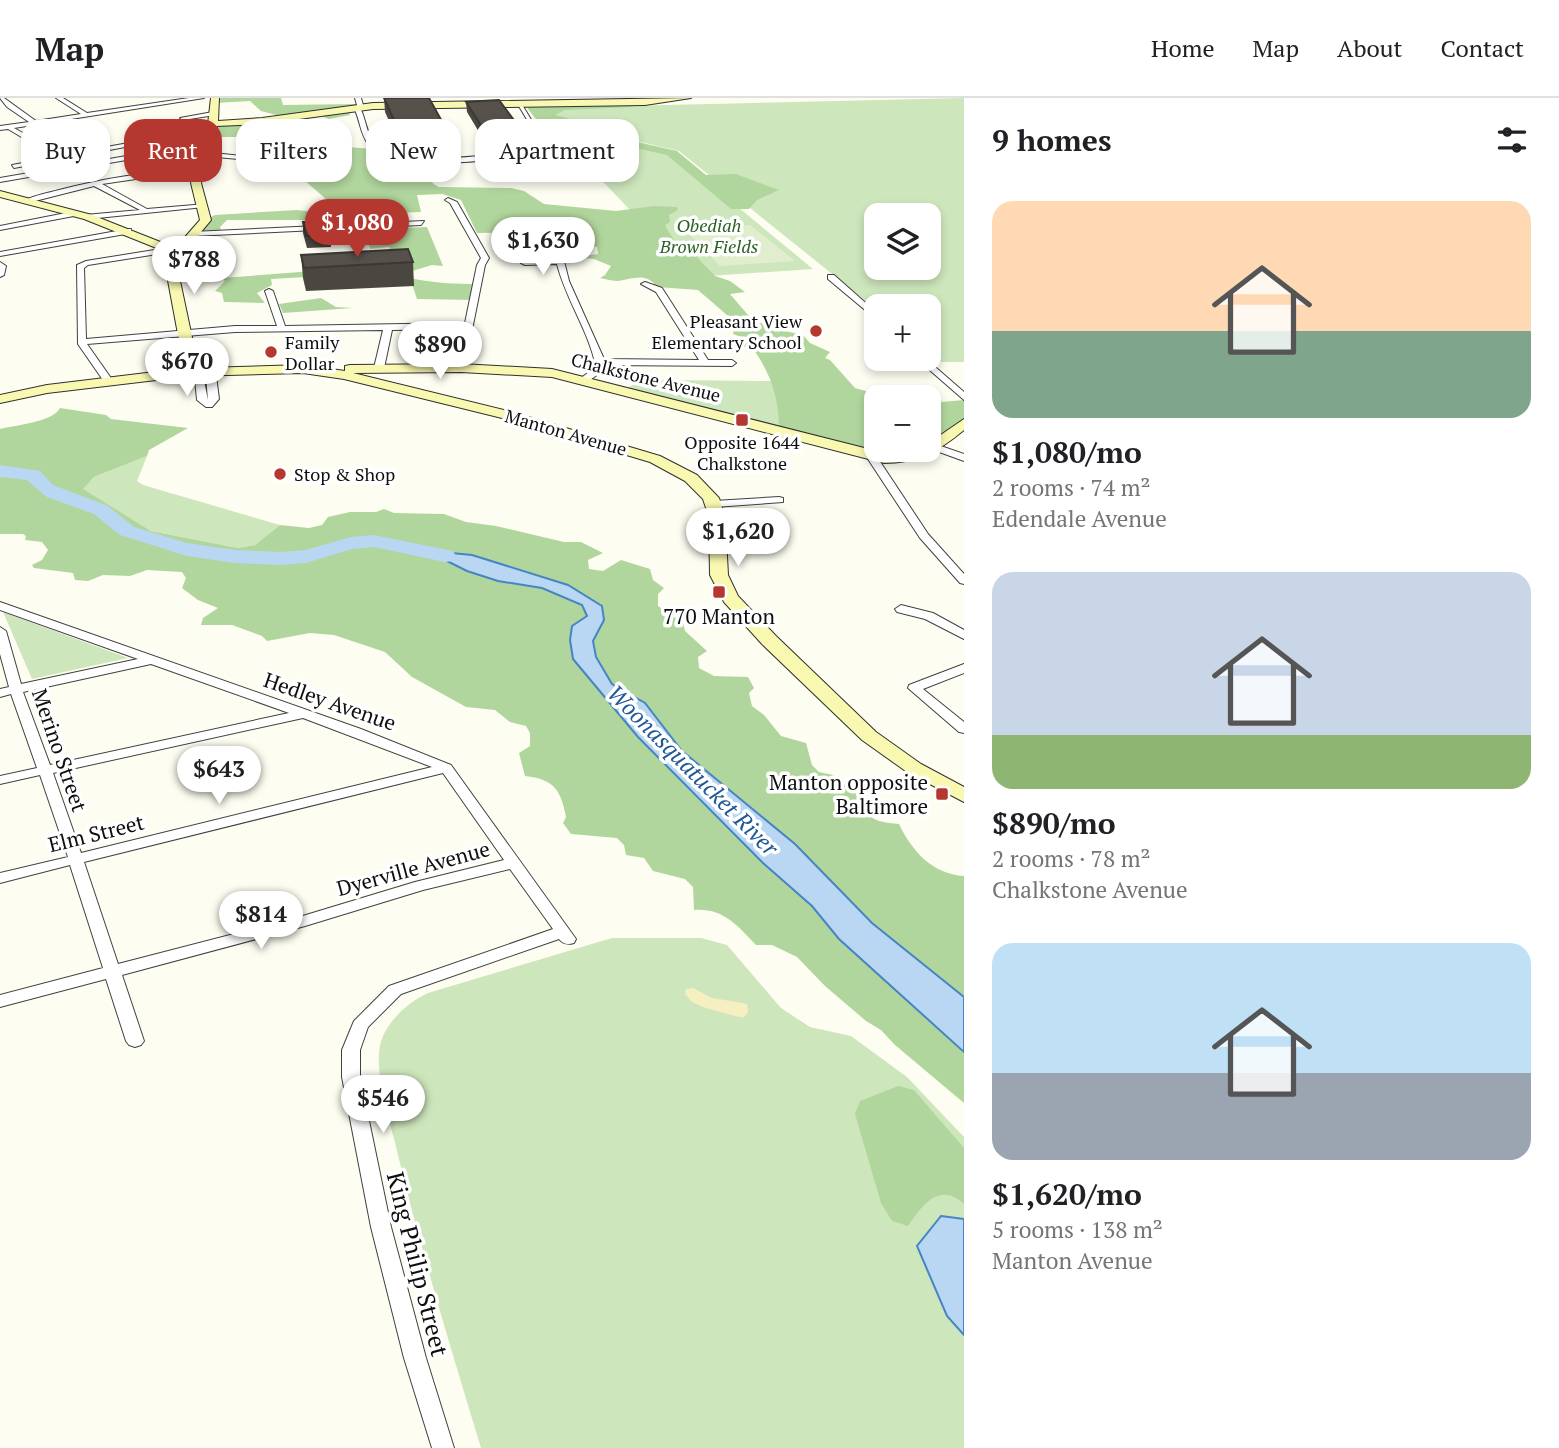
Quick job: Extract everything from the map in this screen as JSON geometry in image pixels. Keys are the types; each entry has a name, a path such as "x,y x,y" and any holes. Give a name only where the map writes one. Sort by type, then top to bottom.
{"main road":[{"path":"213,119 215,98"},
{"path":"222,123 243,123 358,103 519,104 645,102 687,98"},
{"path":"166,252 192,234 206,220 204,205 196,190 197,182"},
{"path":"0,194 89,217 128,231 166,252 191,365 202,371"},
{"path":"166,252 192,234"},
{"path":"363,380 379,368"},
{"name":"Chalkstone Avenue","path":"303,369 461,368 541,372 584,380 864,454"},
{"name":"Manton Avenue","path":"0,399 108,381 202,371 303,369 363,380 521,419 639,453 668,464 691,478 706,491 714,504"},
{"name":"Chalkstone Avenue","path":"941,442 964,423"},
{"path":"714,504 718,528 719,575 730,598 769,640 869,736 914,768 961,790"}],"street":[{"path":"1,98 29,119"},
{"path":"59,98 86,115"},
{"path":"60,119 201,98"},
{"path":"358,103 371,143 388,153 422,160 475,158"},
{"path":"519,104 529,119"},
{"path":"183,118 189,119"},
{"path":"0,128 21,125"},
{"path":"9,127 21,134"},
{"path":"21,164 10,166 21,169"},
{"path":"0,180 21,176"},
{"path":"27,201 124,178"},
{"path":"96,184 145,209"},
{"path":"448,200 453,202 485,258 481,265 461,368"},
{"path":"89,217 145,209 204,205"},
{"path":"0,228 76,213"},
{"path":"295,229 324,219"},
{"path":"192,234 421,223"},
{"path":"534,226 550,243 560,261 565,282 601,362 598,372 584,380"},
{"path":"0,254 128,231"},
{"path":"108,381 82,342 81,265 166,252"},
{"path":"525,263 560,261"},
{"path":"0,264 0,275"},
{"path":"831,277 864,306"},
{"path":"645,284 659,290 705,363"},
{"path":"269,291 282,328"},
{"path":"82,342 183,332 469,326"},
{"path":"379,368 388,328"},
{"path":"601,362 732,363"},
{"path":"935,371 964,397"},
{"path":"941,449 964,458"},
{"path":"874,462 924,536 964,581"},
{"path":"714,504 779,500"},
{"name":"Hedley Avenue","path":"0,606 410,752 446,768"},
{"path":"901,609 929,616 964,635"},
{"name":"Merino Street","path":"2,639 16,690 60,810 135,1041"},
{"path":"0,693 152,659"},
{"path":"964,668 914,688 964,729"},
{"path":"0,780 302,714"},
{"path":"446,768 513,863"},
{"name":"Elm Street","path":"0,878 446,768"},
{"name":"King Philip Street","path":"443,1448 415,1358 381,1227 352,1077 351,1050 360,1025 395,990 565,936 513,863"},
{"name":"Dyerville Avenue","path":"0,1000 513,863"}],"green space":[{"path":"215,98 281,98 283,105 358,104 359,108 348,110 350,115 329,119 314,113 303,116 308,119 270,119 284,117 261,111 250,101 215,103"},
{"path":"964,98 964,362 941,362 941,294 864,294 864,300 679,151 639,142 639,119 546,119 537,108"},
{"path":"627,103 632,107 565,110 555,115 570,119 536,119 525,105"},
{"path":"236,124 236,137 222,137 222,126"},
{"path":"639,142 677,151 706,175 736,174 779,190 757,200 749,209 731,209 667,155 639,149"},
{"name":"Obediah Brown Fields","path":"639,144 670,151 813,269 694,277 603,182 639,182"},
{"path":"352,147 366,148 366,182 432,182 439,187 511,188 524,191 544,204 616,211 654,206 677,207 678,210 669,215 670,222 665,225 679,248 695,255 715,276 730,281 745,292 730,294 748,315 767,327 803,335 810,343 830,352 825,358 830,360 855,388 864,391 864,451 779,430 775,396 769,376 752,347 743,347 747,339 733,334 735,322 698,290 657,287 644,278 618,281 600,278 611,266 594,259 578,257 598,254 597,247 585,244 583,238 571,232 580,230 580,226 576,224 547,222 551,232 477,233 461,200 442,194 417,195 421,212 365,214 331,220 227,220 220,227 222,233 197,232 206,219 215,215 325,211 336,203 326,199 306,182 352,182"},
{"path":"750,225 795,261 720,266 683,228"},
{"path":"427,227 443,266 432,265 412,271 271,279 272,285 257,293 265,303 224,302 222,293 215,291 225,281 222,278 326,270 394,257 389,247 370,249 367,236 395,233 399,228"},
{"path":"410,278 478,284 475,300 417,299"},
{"path":"321,298 336,307 353,308 283,313 279,304"},
{"path":"772,381 779,405 780,428 627,388 639,382"},
{"path":"964,400 964,426 941,445 941,402"},
{"path":"60,408 106,415 111,419 188,428 149,450 147,456 94,477 83,489 151,531 238,548 255,545 280,525 309,528 322,525 328,517 384,509 394,513 444,514 466,522 564,542 581,542 603,553 588,560 589,569 603,571 621,560 650,569 653,580 664,588 658,594 658,606 683,623 685,631 707,651 698,657 699,668 714,676 748,677 754,688 749,693 752,706 764,715 781,736 806,743 812,765 819,772 833,775 861,794 869,815 873,818 899,824 917,852 933,866 964,876 964,997 872,923 795,844 682,751 645,703 612,684 596,657 593,641 604,620 568,585 415,550 498,581 542,587 582,605 587,616 587,676 638,737 763,863 812,906 839,939 964,1052 964,1103 881,1030 866,1021 825,986 797,957 772,945 756,945 729,919 721,915 694,910 693,887 685,879 653,871 644,858 626,855 624,845 617,838 571,834 563,823 566,817 558,793 549,783 525,776 519,753 530,746 530,733 526,726 510,722 495,710 466,707 412,677 385,652 334,635 310,633 267,641 262,636 232,625 201,625 203,618 218,608 198,600 182,588 186,578 182,572 147,570 130,576 103,575 88,581 75,580 73,573 34,568 32,565 42,560 48,550 42,542 25,540 26,536 23,534 0,534 0,429 42,420"},
{"path":"147,456 137,481 143,485 280,525 255,545 238,548 151,531 82,489 94,477"},
{"path":"3,612 128,658 32,679"},
{"path":"612,938 701,938 727,945 781,1008 810,1027 851,1036 907,1077 964,1137 964,1448 481,1448 406,1188 383,1093 379,1061 383,1036 408,1005 428,993"},
{"path":"898,1086 914,1090 964,1148 964,1204 947,1195 939,1196 925,1204 908,1226 892,1221 881,1203 855,1114 860,1101"}],"sand":[{"path":"693,988 712,998 747,1004 748,1012 744,1017 739,1017 692,1002 685,994 686,989"}],"water":[{"path":"409,549 472,555 568,585 602,606 604,620 593,641 596,657 612,684 645,703 682,751 795,844 872,923 964,997 964,1052 839,939 812,906 763,863 638,737 573,659 570,640 572,626 587,616 582,605 542,588 498,581 467,571 439,557"},
{"path":"941,1216 964,1219 964,1335 947,1316 917,1246"}],"building":[{"path":"384,98 429,98 441,119 394,119"},
{"path":"499,100 513,119 477,119 466,102"},
{"path":"327,221 330,235 306,236 303,222"},
{"path":"408,249 413,262 304,268 301,255"}],"waterway":[{"name":"Woonasquatucket River","path":"0,471 33,475 47,489 101,510 127,531 187,550 235,557 280,558 306,556 351,543 374,541 445,556"}],"place":[{"name":"Pleasant View Elementary School","path":"816,331"},
{"name":"Family Dollar","path":"271,352"},
{"name":"Opposite 1644 Chalkstone","path":"742,420"},
{"name":"Stop & Shop","path":"280,474"},
{"name":"770 Manton","path":"719,592"},
{"name":"Manton opposite Baltimore","path":"942,794"}]}
